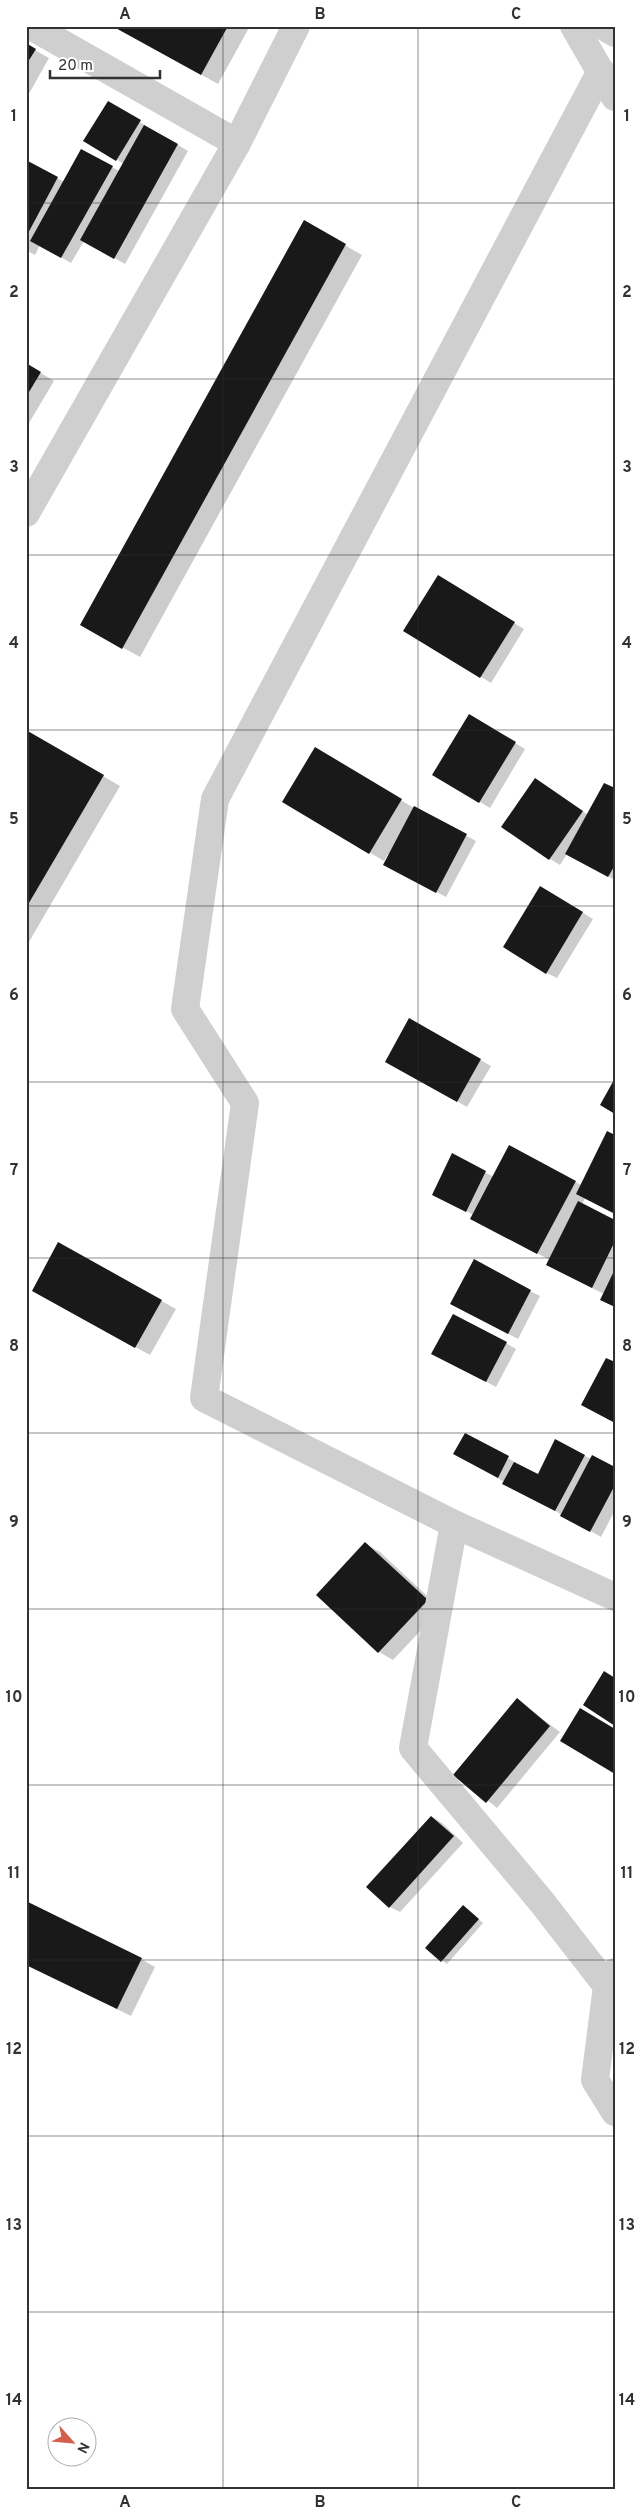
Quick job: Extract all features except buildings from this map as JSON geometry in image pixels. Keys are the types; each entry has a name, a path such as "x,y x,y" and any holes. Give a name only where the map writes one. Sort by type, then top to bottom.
{"street":[{"path":"31,26 237,142"},
{"path":"26,513 237,142 296,26"},
{"path":"574,26 615,97"},
{"path":"603,26 615,33"},
{"path":"601,71 216,799 185,1009 245,1103 204,1398 454,1524 615,1597"},
{"path":"454,1524 413,1748 541,1901 611,1979 595,2080 615,2112"}]}
